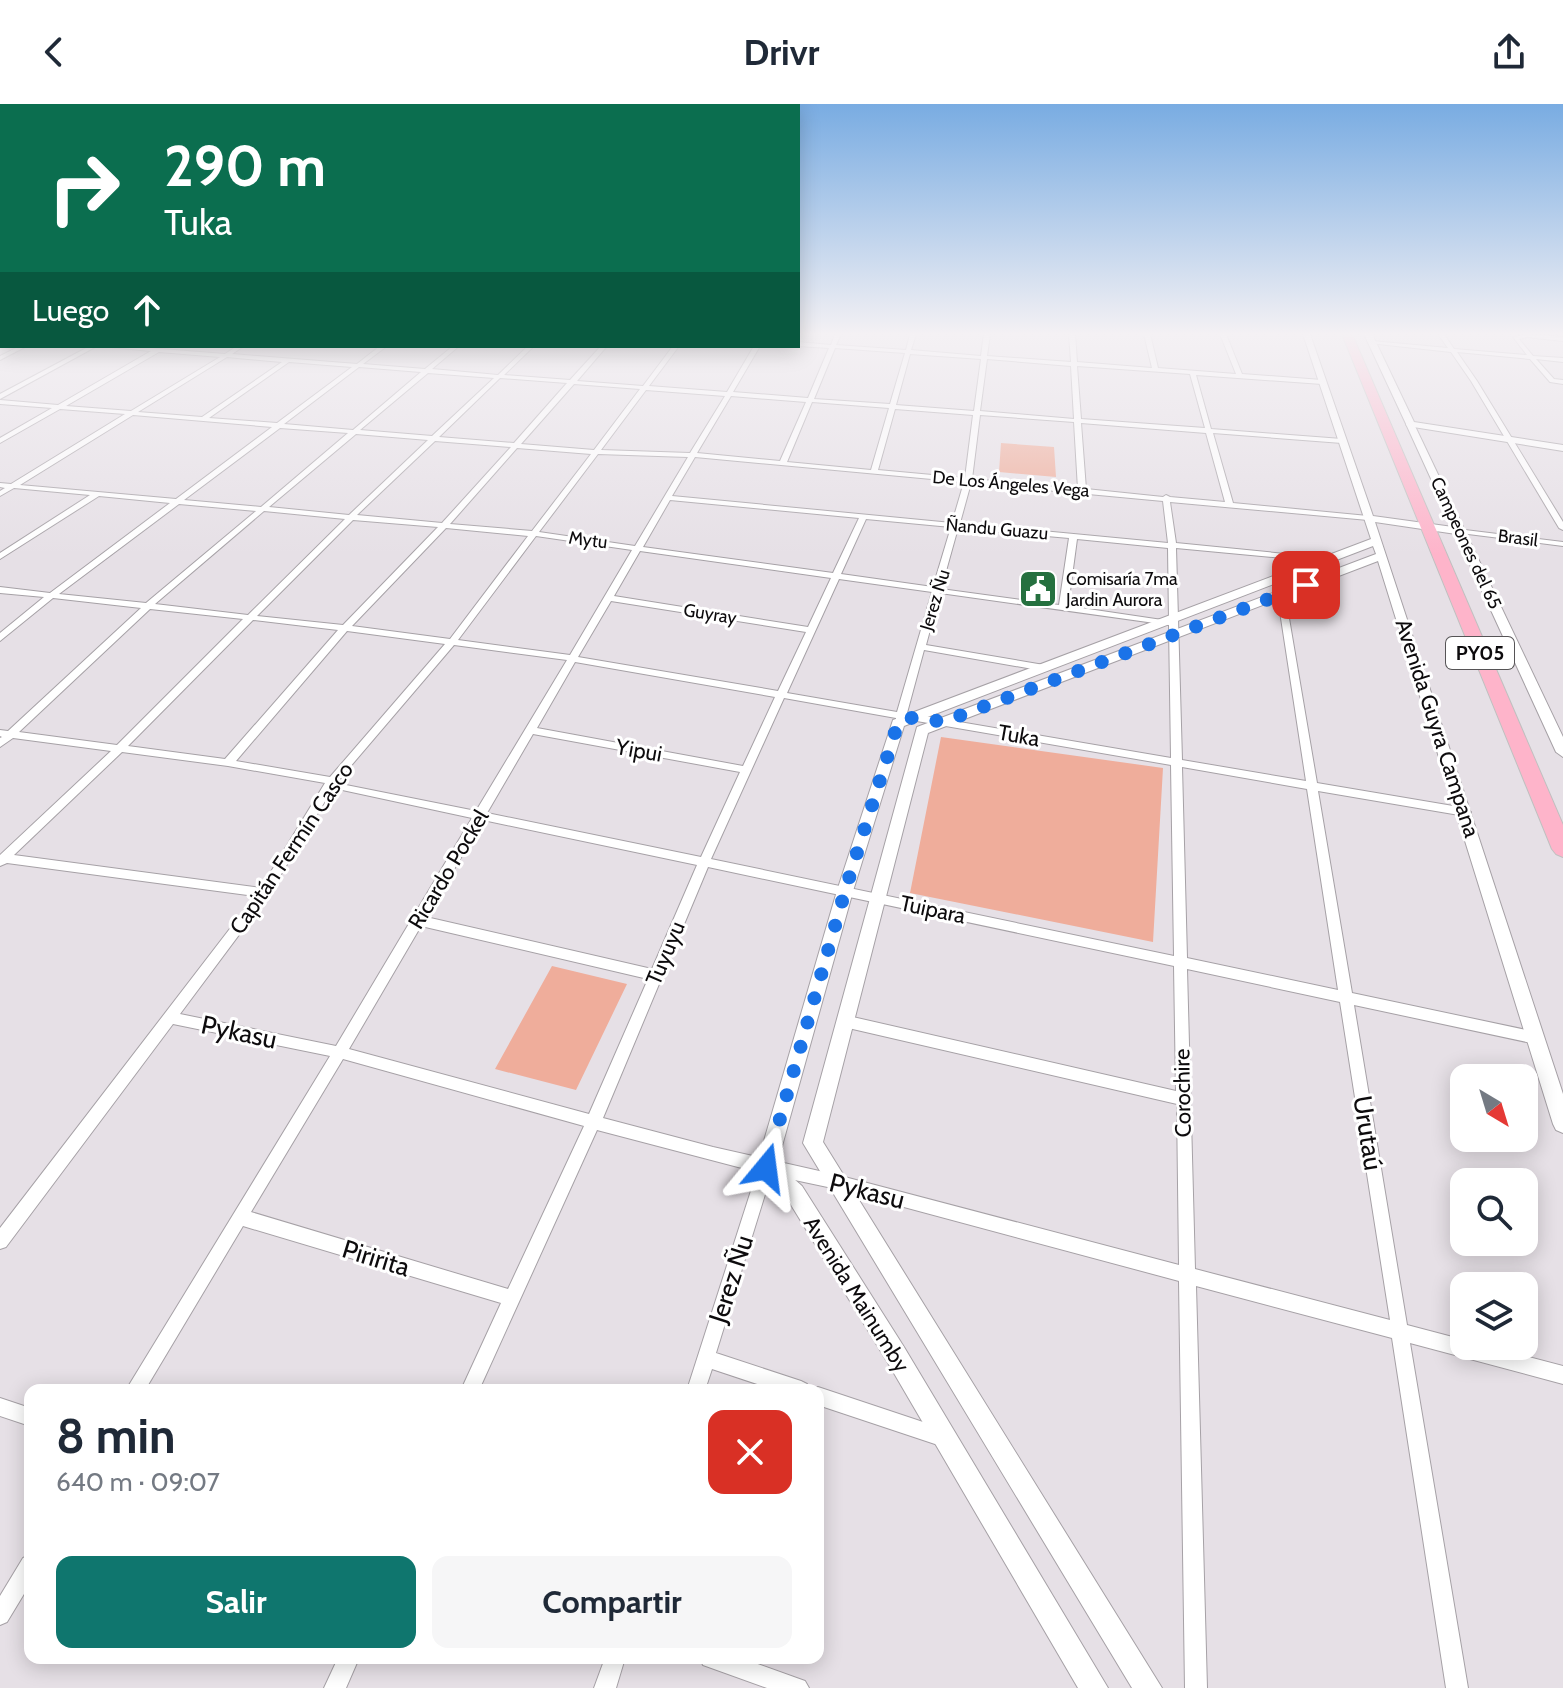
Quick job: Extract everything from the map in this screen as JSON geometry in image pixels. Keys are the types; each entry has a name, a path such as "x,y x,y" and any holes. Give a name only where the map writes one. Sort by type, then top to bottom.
{"highway":[{"name":"PY05","path":"1377,408 1563,849"}],"main road":[{"name":"Campeones del 65","path":"1403,408 1408,419"},
{"path":"1408,419 1505,434 1563,439"},
{"path":"1505,434 1563,448"}],"street":[{"path":"0,441 58,408"},
{"name":"De Los Ángeles Vega","path":"71,408 594,452 693,455 1229,503 1426,526"},
{"path":"0,494 139,408"},
{"path":"203,419 219,408"},
{"path":"0,638 51,596 302,408"},
{"path":"0,744 6,734 149,605 384,408"},
{"path":"2,860 118,750 352,516 467,408"},
{"path":"228,763 345,628 445,525 548,408"},
{"name":"Capitán Fermín Casco","path":"0,1241 264,893 332,781 452,642 629,408"},
{"name":"Ricardo Pockel","path":"139,1384 340,1052 720,408"},
{"path":"783,463 806,408"},
{"path":"874,472 893,408"},
{"path":"917,408 1342,441"},
{"name":"Jerez Ñu","path":"905,718 921,647 957,526 979,408"},
{"path":"1076,408 1082,490"},
{"path":"1203,408 1229,503"},
{"name":"Avenida Guyra Campana","path":"1331,408 1465,812 1563,1124"},
{"path":"1489,408 1563,528"},
{"name":"Campeones del 65","path":"1408,419 1563,752"},
{"name":"Mytu","path":"0,485 352,516 639,546 1170,625"},
{"path":"0,557 97,494"},
{"name":"Corochire","path":"1166,497 1172,545 1170,625 1177,761 1196,1688"},
{"name":"Ñandu Guazu","path":"667,498 1326,560"},
{"name":"Tuyuyu","path":"473,1384 593,1123 704,862 863,517"},
{"name":"Brasil","path":"1426,526 1563,544"},
{"path":"1063,608 1073,537"},
{"name":"Avenida Mainumby","path":"1280,586 1326,560 1379,549"},
{"name":"Avenida Mainumby","path":"905,718 1379,549"},
{"name":"Urutaú","path":"1280,586 1457,1688"},
{"name":"Tuka","path":"0,590 345,628 572,658 905,718 1177,761 1465,812"},
{"name":"Guyray","path":"608,598 811,630"},
{"name":"Avenida Mainumby","path":"1148,1688 813,1143 922,730 1170,625"},
{"path":"921,647 1044,668"},
{"path":"766,1168 845,891 905,718"},
{"name":"Yipui","path":"530,730 747,770"},
{"name":"Tuipara","path":"6,734 228,763 332,781 338,787 876,897 1536,1038"},
{"path":"2,860 264,893"},
{"path":"418,920 655,975"},
{"name":"Pykasu","path":"169,1017 340,1052 593,1123 766,1168 837,1182 1563,1375"},
{"path":"844,1021 1182,1099"},
{"name":"Jerez Ñu","path":"698,1384 766,1168"},
{"name":"Avenida Mainumby","path":"766,1168 795,1193 946,1438 1094,1688"},
{"name":"Piririta","path":"241,1217 511,1298"},
{"path":"706,1358 783,1384"},
{"path":"824,1398 946,1438"},
{"path":"0,1407 24,1415"},
{"path":"0,1615 24,1575"},
{"path":"335,1688 346,1664"},
{"path":"605,1688 613,1664"},
{"path":"728,1664 798,1688"}],"shaded area":[{"path":"1001,443 1054,447 1056,477 999,472"},
{"path":"941,737 1163,768 1153,942 910,893"},
{"path":"552,966 627,984 576,1090 495,1069"}],"place":[{"name":"Comisaría 7ma Jardin Aurora","path":"1038,589"}],"route":[{"path":"766,1168 845,891 898,723 914,717 943,722 1306,585"}]}
